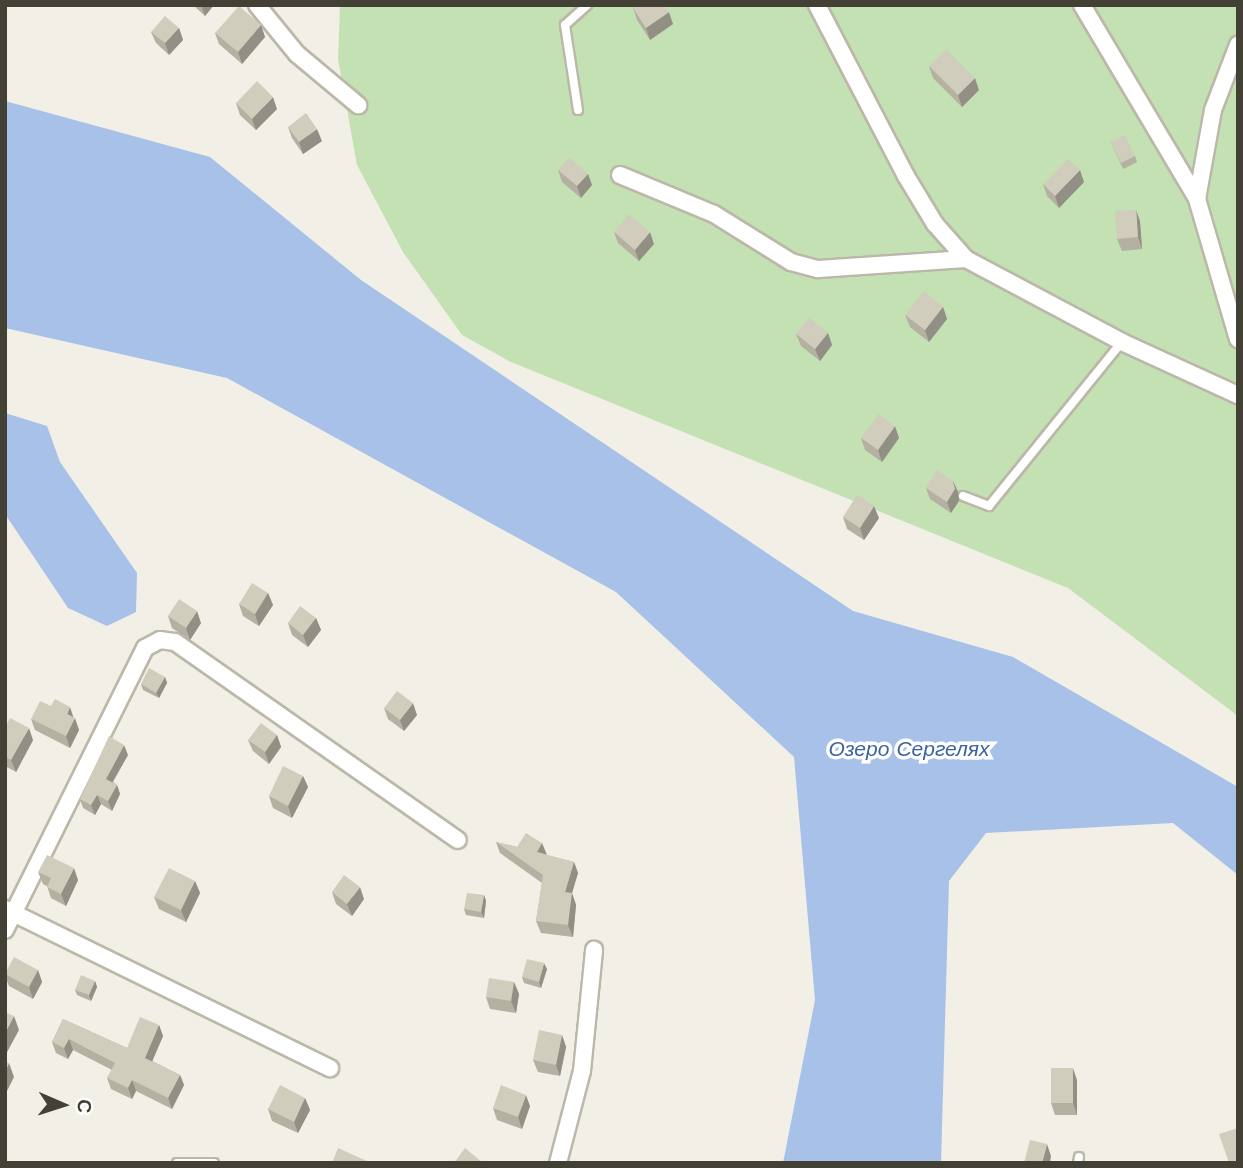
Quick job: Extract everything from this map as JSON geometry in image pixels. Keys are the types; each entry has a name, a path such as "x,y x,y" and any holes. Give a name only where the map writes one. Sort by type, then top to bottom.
{"street":[{"path":"257,5 297,54 358,105"},
{"path":"817,5 906,176 935,224 966,259 1122,342 1238,395"},
{"path":"1082,5 1197,199 1238,339"},
{"path":"1197,199 1213,110 1238,45"},
{"path":"620,175 714,214 800,264 818,269 966,259"},
{"path":"5,930 10,911 145,648 160,640 174,642 457,840"},
{"path":"10,911 330,1068"},
{"path":"558,1163 582,1071 594,950"}],"lane":[{"path":"578,110 565,25 587,5"},
{"path":"963,496 989,506 1122,342"},
{"path":"177,1163 214,1163"}],"green space":[{"path":"340,5 1238,5 1238,716 1068,588 511,362 462,335 403,252 357,165 338,59"}],"water":[{"name":"Озеро Сергелях","path":"5,101 210,157 361,280 853,611 1013,657 1238,787 1238,875 1173,823 986,833 949,881 941,1163 783,1163 815,1000 794,757 616,592 227,378 5,328"},
{"path":"5,413 47,426 60,462 137,573 136,612 107,626 68,608 5,514"}],"building":[{"path":"637,5 664,5 669,12 646,28 633,8"},
{"path":"239,6 261,25 238,52 215,33"},
{"path":"165,16 179,28 165,43 151,32"},
{"path":"946,49 975,78 958,95 929,66"},
{"path":"257,81 273,97 252,119 236,103"},
{"path":"306,113 317,129 299,142 288,127"},
{"path":"1125,135 1135,156 1121,163 1111,142"},
{"path":"569,157 588,174 577,186 558,170"},
{"path":"1068,159 1080,170 1055,196 1043,184"},
{"path":"1136,210 1138,237 1117,239 1115,211"},
{"path":"629,214 650,232 635,250 614,232"},
{"path":"924,291 943,307 925,330 905,315"},
{"path":"809,318 828,333 815,349 796,334"},
{"path":"879,414 895,426 878,450 861,438"},
{"path":"937,470 953,481 955,489 947,502 926,488"},
{"path":"857,495 874,506 860,528 843,517"},
{"path":"252,583 268,593 255,614 239,604"},
{"path":"179,599 197,611 186,628 168,616"},
{"path":"300,606 316,618 303,635 288,623"},
{"path":"149,668 165,677 156,693 141,684"},
{"path":"397,691 413,703 400,720 384,708"},
{"path":"55,699 70,707 67,714 75,718 66,736 31,719 40,701 51,706"},
{"path":"10,718 29,728 11,760 5,757 5,727"},
{"path":"261,723 277,735 265,752 248,740"},
{"path":"109,736 124,745 106,779 117,785 108,801 97,795 91,805 80,799"},
{"path":"283,766 303,776 288,806 269,796"},
{"path":"526,833 542,843 537,852 574,862 565,892 572,893 568,925 536,921 543,875 496,842 517,847"},
{"path":"47,855 74,868 61,894 47,887 51,878 38,872"},
{"path":"169,868 195,881 181,910 154,897"},
{"path":"344,875 360,887 347,904 332,892"},
{"path":"467,893 484,895 481,912 464,909"},
{"path":"14,957 38,970 29,987 5,974"},
{"path":"527,959 544,963 539,982 522,977"},
{"path":"81,975 95,981 89,995 75,990"},
{"path":"489,978 514,982 511,1001 486,997"},
{"path":"5,1012 14,1016 5,1033"},
{"path":"140,1017 159,1025 145,1058 180,1075 168,1098 132,1080 128,1088 107,1078 115,1063 69,1039 64,1048 52,1042 63,1019 127,1048"},
{"path":"539,1030 562,1035 556,1065 533,1060"},
{"path":"1051,1068 1073,1068 1073,1103 1051,1103"},
{"path":"280,1085 305,1098 294,1122 268,1109"},
{"path":"501,1085 526,1095 518,1117 493,1108"},
{"path":"1238,1128 1238,1160 1229,1163 1219,1134"},
{"path":"1030,1140 1047,1144 1042,1163 1024,1163"},
{"path":"338,1148 371,1163 332,1163"},
{"path":"465,1148 483,1163 454,1163"}]}
